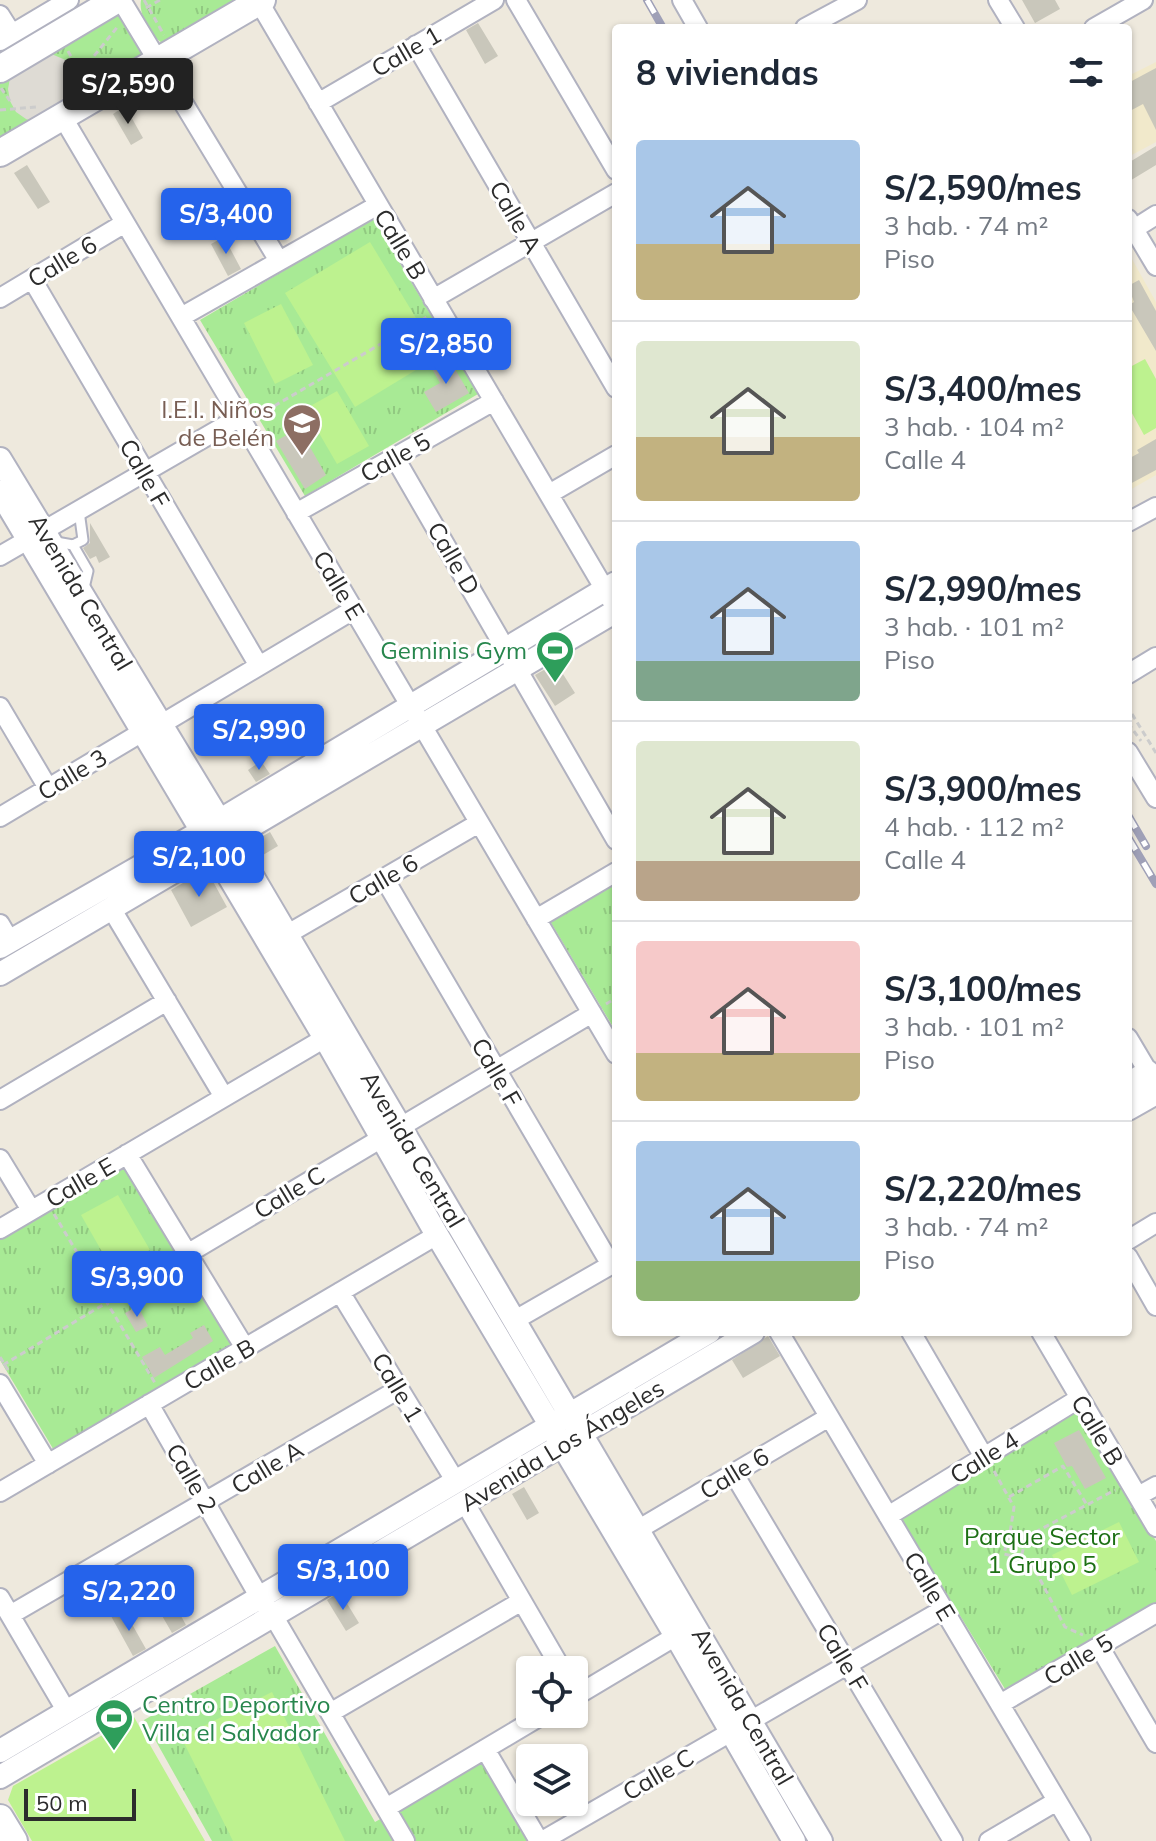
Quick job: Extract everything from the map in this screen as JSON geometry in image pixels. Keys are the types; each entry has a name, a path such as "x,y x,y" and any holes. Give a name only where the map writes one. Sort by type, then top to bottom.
{"main road":[{"path":"0,153 57,105 165,55 260,1"},
{"path":"0,69 58,34 123,6"},
{"path":"0,1818 14,1841"}],"street":[{"path":"0,15 6,38 69,0"},
{"name":"Calle 1","path":"318,103 494,0"},
{"path":"516,0 612,163"},
{"path":"682,0 696,24"},
{"path":"812,24 857,0"},
{"path":"998,0 1013,24"},
{"path":"1101,24 1143,0"},
{"name":"Calle B","path":"260,1 612,596"},
{"path":"123,6 165,55 279,261"},
{"name":"Calle A","path":"416,45 612,381"},
{"name":"Calle E","path":"57,105 612,1047"},
{"path":"437,304 531,241 612,195"},
{"path":"181,317 378,205"},
{"path":"1132,224 1156,215"},
{"name":"Calle 6","path":"0,298 125,223"},
{"path":"1132,226 1156,266"},
{"name":"Calle F","path":"32,279 259,666"},
{"name":"Calle 5","path":"296,513 494,401"},
{"path":"0,556 41,537 145,472 242,421"},
{"path":"549,494 612,457"},
{"name":"Calle D","path":"395,458 512,659"},
{"name":"Avenida Central","path":"0,459 41,537 216,835 325,1038 515,1320 639,1529 742,1727 787,1839"},
{"name":"Avenida Central","path":"0,492 41,537 82,595 152,728"},
{"path":"1132,520 1156,507"},
{"path":"0,974 111,908 216,835 612,599"},
{"name":"Calle 3","path":"0,817 353,610"},
{"path":"1132,672 1156,657"},
{"path":"512,659 612,833"},
{"path":"0,707 48,788"},
{"path":"1132,759 1156,798"},
{"name":"Calle 6","path":"286,935 479,823"},
{"path":"3,937 216,835"},
{"name":"Avenida Central","path":"216,835 286,935 390,1131 437,1235 676,1636 821,1841"},
{"path":"536,919 612,874"},
{"name":"Calle F","path":"384,878 612,1260"},
{"path":"111,908 224,1097"},
{"path":"0,1100 167,1001"},
{"name":"Calle C","path":"187,1254 592,1013"},
{"name":"Calle E","path":"0,1229 325,1038"},
{"path":"1132,1045 1153,1083"},
{"path":"1132,1084 1153,1083"},
{"path":"1132,1105 1153,1083"},
{"path":"127,1154 245,1348"},
{"path":"0,1159 39,1206"},
{"path":"1132,1238 1156,1223"},
{"name":"Calle B","path":"0,1492 437,1235"},
{"path":"515,1320 612,1264"},
{"path":"1132,1264 1156,1306"},
{"name":"Calle 1","path":"340,1292 460,1492"},
{"name":"Avenida Los Ángeles","path":"577,1423 703,1336"},
{"name":"Avenida Los Ángeles","path":"0,1751 260,1598 460,1492 577,1423 745,1336"},
{"name":"Calle E","path":"781,1336 1081,1841"},
{"path":"913,1336 984,1456"},
{"name":"Calle B","path":"1043,1336 1156,1527"},
{"path":"6,1380 48,1464"},
{"name":"Calle A","path":"10,1615 399,1389"},
{"name":"Calle 4","path":"888,1516 1080,1398"},
{"name":"Calle 2","path":"156,1400 206,1503 405,1841"},
{"name":"Calle 6","path":"639,1529 829,1417"},
{"name":"Calle F","path":"734,1474 953,1841"},
{"path":"1134,1489 1156,1486"},
{"path":"460,1492 554,1656"},
{"name":"Avenida Los Ángeles","path":"0,1777 274,1617 460,1492"},
{"path":"0,1598 67,1712"},
{"path":"330,1713 522,1601"},
{"name":"Calle C","path":"541,1841 944,1609"},
{"name":"Calle 5","path":"1000,1704 1156,1613"},
{"path":"588,1687 676,1636"},
{"path":"1098,1647 1156,1743"},
{"path":"386,1808 520,1728"},
{"path":"485,1749 541,1841"},
{"path":"989,1841 1057,1801"}],"lane":[{"path":"41,537 73,545 83,540 79,511"},
{"path":"73,545 88,571 82,595"}],"path":[{"path":"144,0 165,55"},
{"path":"0,110 57,105 118,26 123,6 148,7 160,0"},
{"path":"58,34 83,79"},
{"path":"0,87 10,101"},
{"path":"242,421 437,304"},
{"path":"1132,714 1156,753"},
{"path":"39,1206 107,1302 156,1400"},
{"path":"2,1366 107,1302"},
{"path":"0,1357 6,1380"},
{"path":"984,1456 1014,1507 1004,1554 1032,1564 1065,1627 1091,1639 1098,1647"},
{"path":"1009,1497 1063,1466 1087,1505"},
{"path":"1010,1533 1026,1537 1087,1505 1134,1489"},
{"path":"1021,1558 1026,1537"}],"shaded area":[{"path":"49,53 68,61 76,70 80,93 39,124 16,112 8,89 10,78"},
{"path":"1156,62 1156,142 1132,155 1132,74"},
{"path":"1132,259 1156,302 1156,475 1132,489"}],"green space":[{"path":"141,0 249,0 167,45 148,27"},
{"path":"115,14 122,15 146,53 0,147 0,81"},
{"path":"373,218 478,394 305,496 200,320"},
{"path":"370,242 439,356 355,407 285,293"},
{"path":"281,304 313,365 275,384 244,323"},
{"path":"1145,359 1156,379 1156,428 1144,435 1132,413 1132,366"},
{"path":"337,391 369,446 337,464 305,409"},
{"path":"612,884 612,1025 550,921"},
{"path":"127,1164 235,1343 55,1452 0,1360 0,1240"},
{"path":"118,1195 150,1250 113,1271 81,1215"},
{"name":"Parque Sector 1 Grupo 5","path":"1075,1409 1156,1541 1156,1605 1005,1689 899,1516"},
{"path":"1119,1522 1139,1562 1072,1595 1052,1555"},
{"path":"275,1646 375,1822 482,1762 529,1841 212,1841 144,1720"},
{"path":"272,1692 345,1841 233,1841 181,1737"},
{"name":"Centro Deportivo Villa el Salvador","path":"134,1717 205,1841 32,1841 8,1800 13,1786"}],"building":[{"path":"1022,0 1055,0 1060,9 1035,23"},
{"path":"478,23 498,56 485,64 466,30"},
{"path":"1156,68 1156,130 1143,104 1132,110 1132,81"},
{"path":"125,106 143,138 131,145 113,114"},
{"path":"1156,146 1156,165 1132,180 1132,161"},
{"path":"27,165 50,202 38,209 14,173"},
{"path":"224,237 241,269 228,276 211,244"},
{"path":"1139,280 1156,311 1156,351 1132,310 1132,284"},
{"path":"448,357 469,393 436,412 424,392 440,383 431,367"},
{"name":"I.E.I. Niños de Belén","path":"299,428 326,475 305,489 276,441"},
{"path":"1156,439 1156,470 1132,483 1132,457 1139,453 1137,450"},
{"path":"90,523 110,557 99,563 96,556 90,559 83,548 90,543"},
{"name":"Geminis Gym","path":"556,663 575,693 555,706 535,675"},
{"path":"261,761 270,774 256,782 248,770"},
{"path":"270,832 278,846 258,858 250,844"},
{"path":"200,873 210,876 227,907 191,927 171,890"},
{"path":"160,1261 183,1278 175,1294 147,1300 155,1282 142,1270 150,1262"},
{"path":"138,1306 148,1326 136,1332 125,1313"},
{"path":"204,1325 213,1341 154,1378 142,1357 160,1347 165,1355 193,1338 190,1333"},
{"path":"768,1336 780,1356 743,1378 732,1360"},
{"path":"1079,1430 1106,1478 1085,1489 1072,1466 1067,1467 1054,1443"},
{"path":"524,1487 539,1513 527,1520 512,1494"},
{"path":"165,1587 186,1625 172,1633 150,1595"},
{"path":"340,1592 359,1623 346,1631 327,1600"},
{"path":"124,1610 146,1649 133,1656 111,1616"}],"railway":[{"path":"647,0 661,24"},
{"path":"1132,822 1146,846"},
{"path":"1132,844 1156,884"}],"place":[{"name":"I.E.I. Niños de Belén","path":"302,457"},
{"name":"Geminis Gym","path":"555,684"},
{"name":"Centro Deportivo Villa el Salvador","path":"114,1752"}]}
